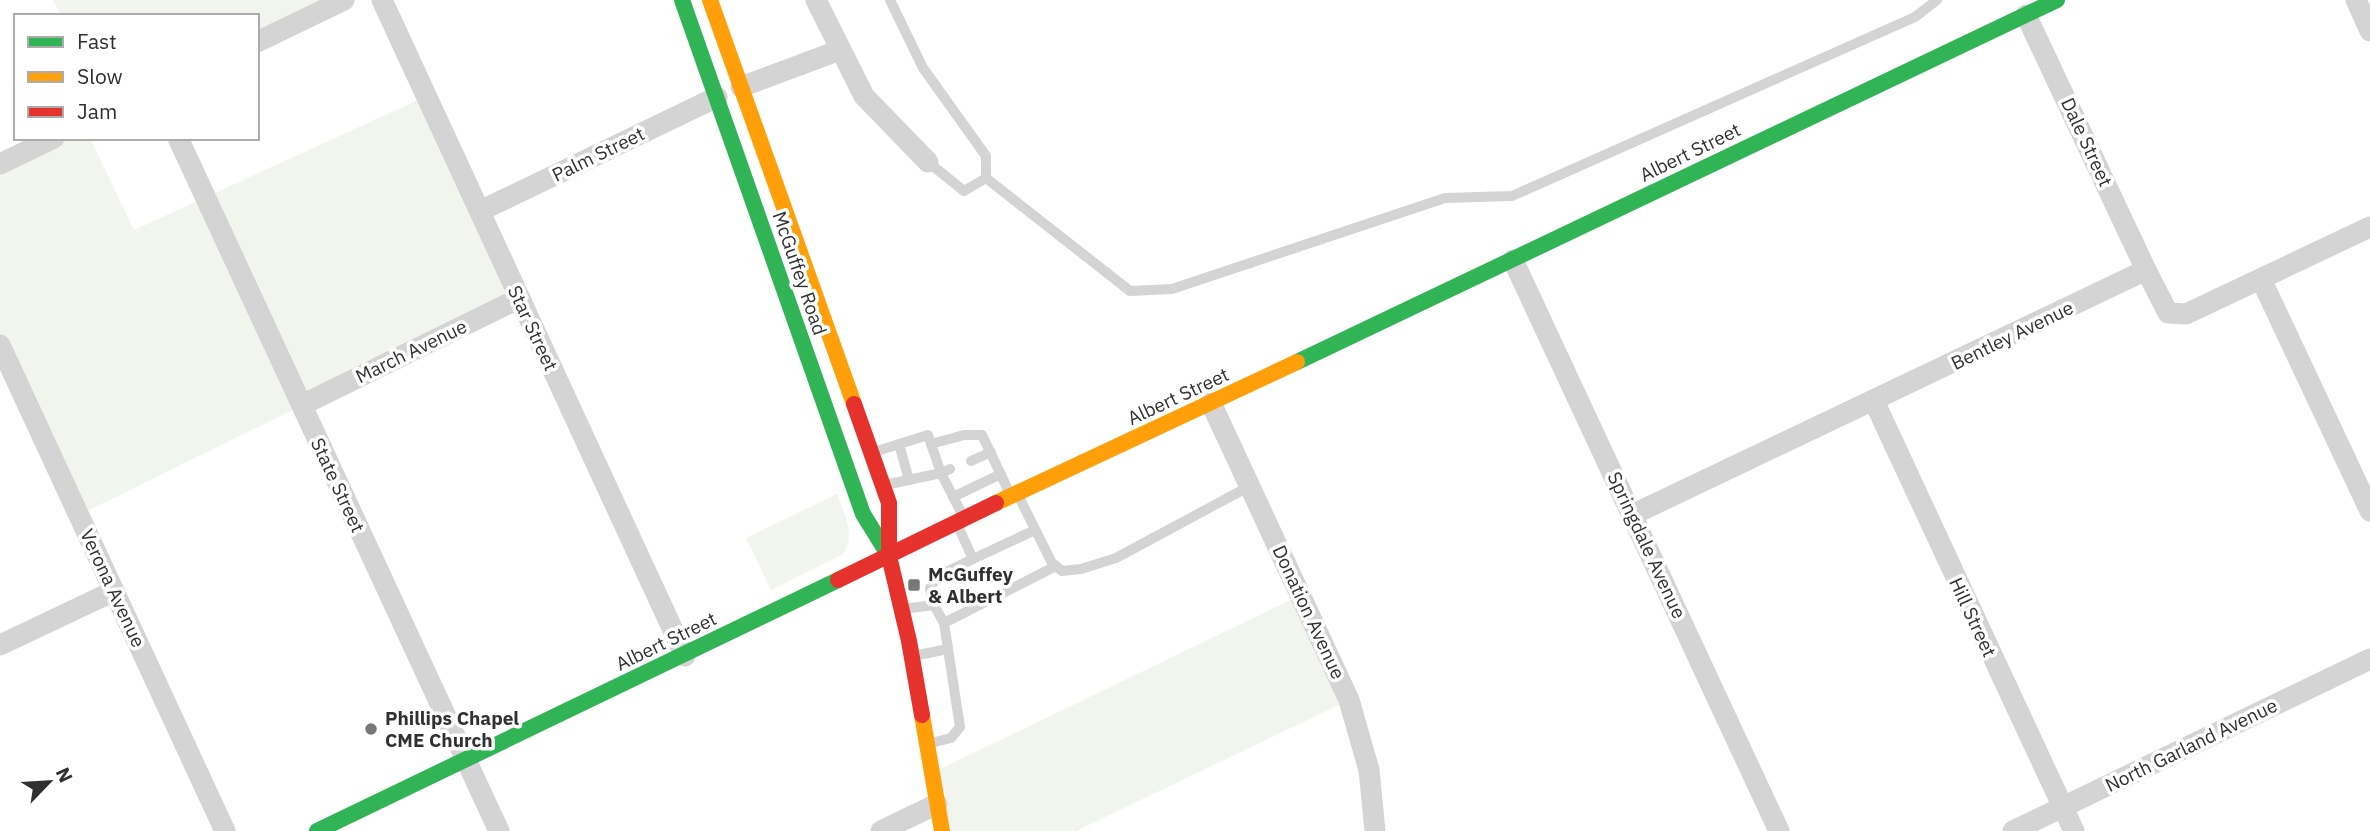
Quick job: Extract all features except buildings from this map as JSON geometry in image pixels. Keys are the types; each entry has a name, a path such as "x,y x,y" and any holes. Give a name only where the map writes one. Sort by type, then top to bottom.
{"main road":[{"name":"McGuffey Road","path":"682,0 863,514 889,556"},
{"name":"McGuffey Road","path":"710,0 889,503 889,556 911,656 942,831"},
{"name":"Albert Street","path":"317,831 685,656 960,520 2057,0"}],"street":[{"path":"259,40 344,0"},
{"name":"Star Street","path":"382,0 685,656"},
{"path":"816,0 864,96 928,162"},
{"path":"2356,0 2370,32"},
{"name":"Dale Street","path":"2026,15 2146,270"},
{"path":"741,87 840,50"},
{"name":"Palm Street","path":"480,211 717,97"},
{"path":"0,164 50,140"},
{"name":"State Street","path":"179,140 499,831"},
{"path":"2146,270 2164,308 2168,313 2181,315 2370,227"},
{"name":"Springdale Avenue","path":"1513,260 1779,831"},
{"name":"Bentley Avenue","path":"1633,514 2146,270"},
{"path":"2261,279 2370,512"},
{"name":"March Avenue","path":"302,405 520,298"},
{"name":"Verona Avenue","path":"0,345 225,831"},
{"name":"Hill Street","path":"1874,401 2074,831"},
{"name":"Donation Avenue","path":"1211,403 1349,699 1369,771 1375,831"},
{"path":"0,645 114,591"},
{"name":"North Garland Avenue","path":"2013,831 2370,659"},
{"path":"881,831 937,804"}],"lane":[{"path":"890,0 923,68 986,156 986,178"},
{"path":"986,178 1130,291 1172,289 1445,198 1512,196 1915,17 1937,0"},
{"path":"928,162 964,191 986,178"},
{"path":"871,453 928,435 945,471 973,559"},
{"path":"931,444 964,435 982,435 1001,474 1056,566 1062,571 1081,569 1116,558 1250,486"},
{"path":"898,444 909,480"},
{"path":"971,461 991,452"},
{"path":"883,486 945,471"},
{"path":"953,498 1001,474"},
{"path":"927,744 951,738 960,727 944,623 934,605 930,588 938,576 1035,530"},
{"path":"944,623 1056,566"},
{"path":"901,609 934,605"},
{"path":"911,656 948,649"}],"shaded area":[{"path":"53,0 344,0 259,41 259,14 60,14"},
{"path":"427,96 520,298 79,515 0,345 0,164 50,140 91,140 134,230"},
{"path":"837,494 849,533 849,540 842,555 771,590 746,538"},
{"path":"1301,595 1349,700 1076,831 942,831 932,773"}],"traffic: fast":[{"path":"682,0 863,514 889,556"},
{"path":"1297,362 2057,0"},
{"path":"317,831 838,580"}],"traffic: slow":[{"path":"710,0 854,404"},
{"path":"996,503 1297,362"},
{"path":"922,715 942,831"}],"traffic: jam":[{"path":"854,404 889,503 889,556 909,641 922,715"},
{"path":"838,580 996,503"}],"place":[{"name":"McGuffey & Albert","path":"914,585"},
{"name":"Phillips Chapel CME Church","path":"371,729"}]}
